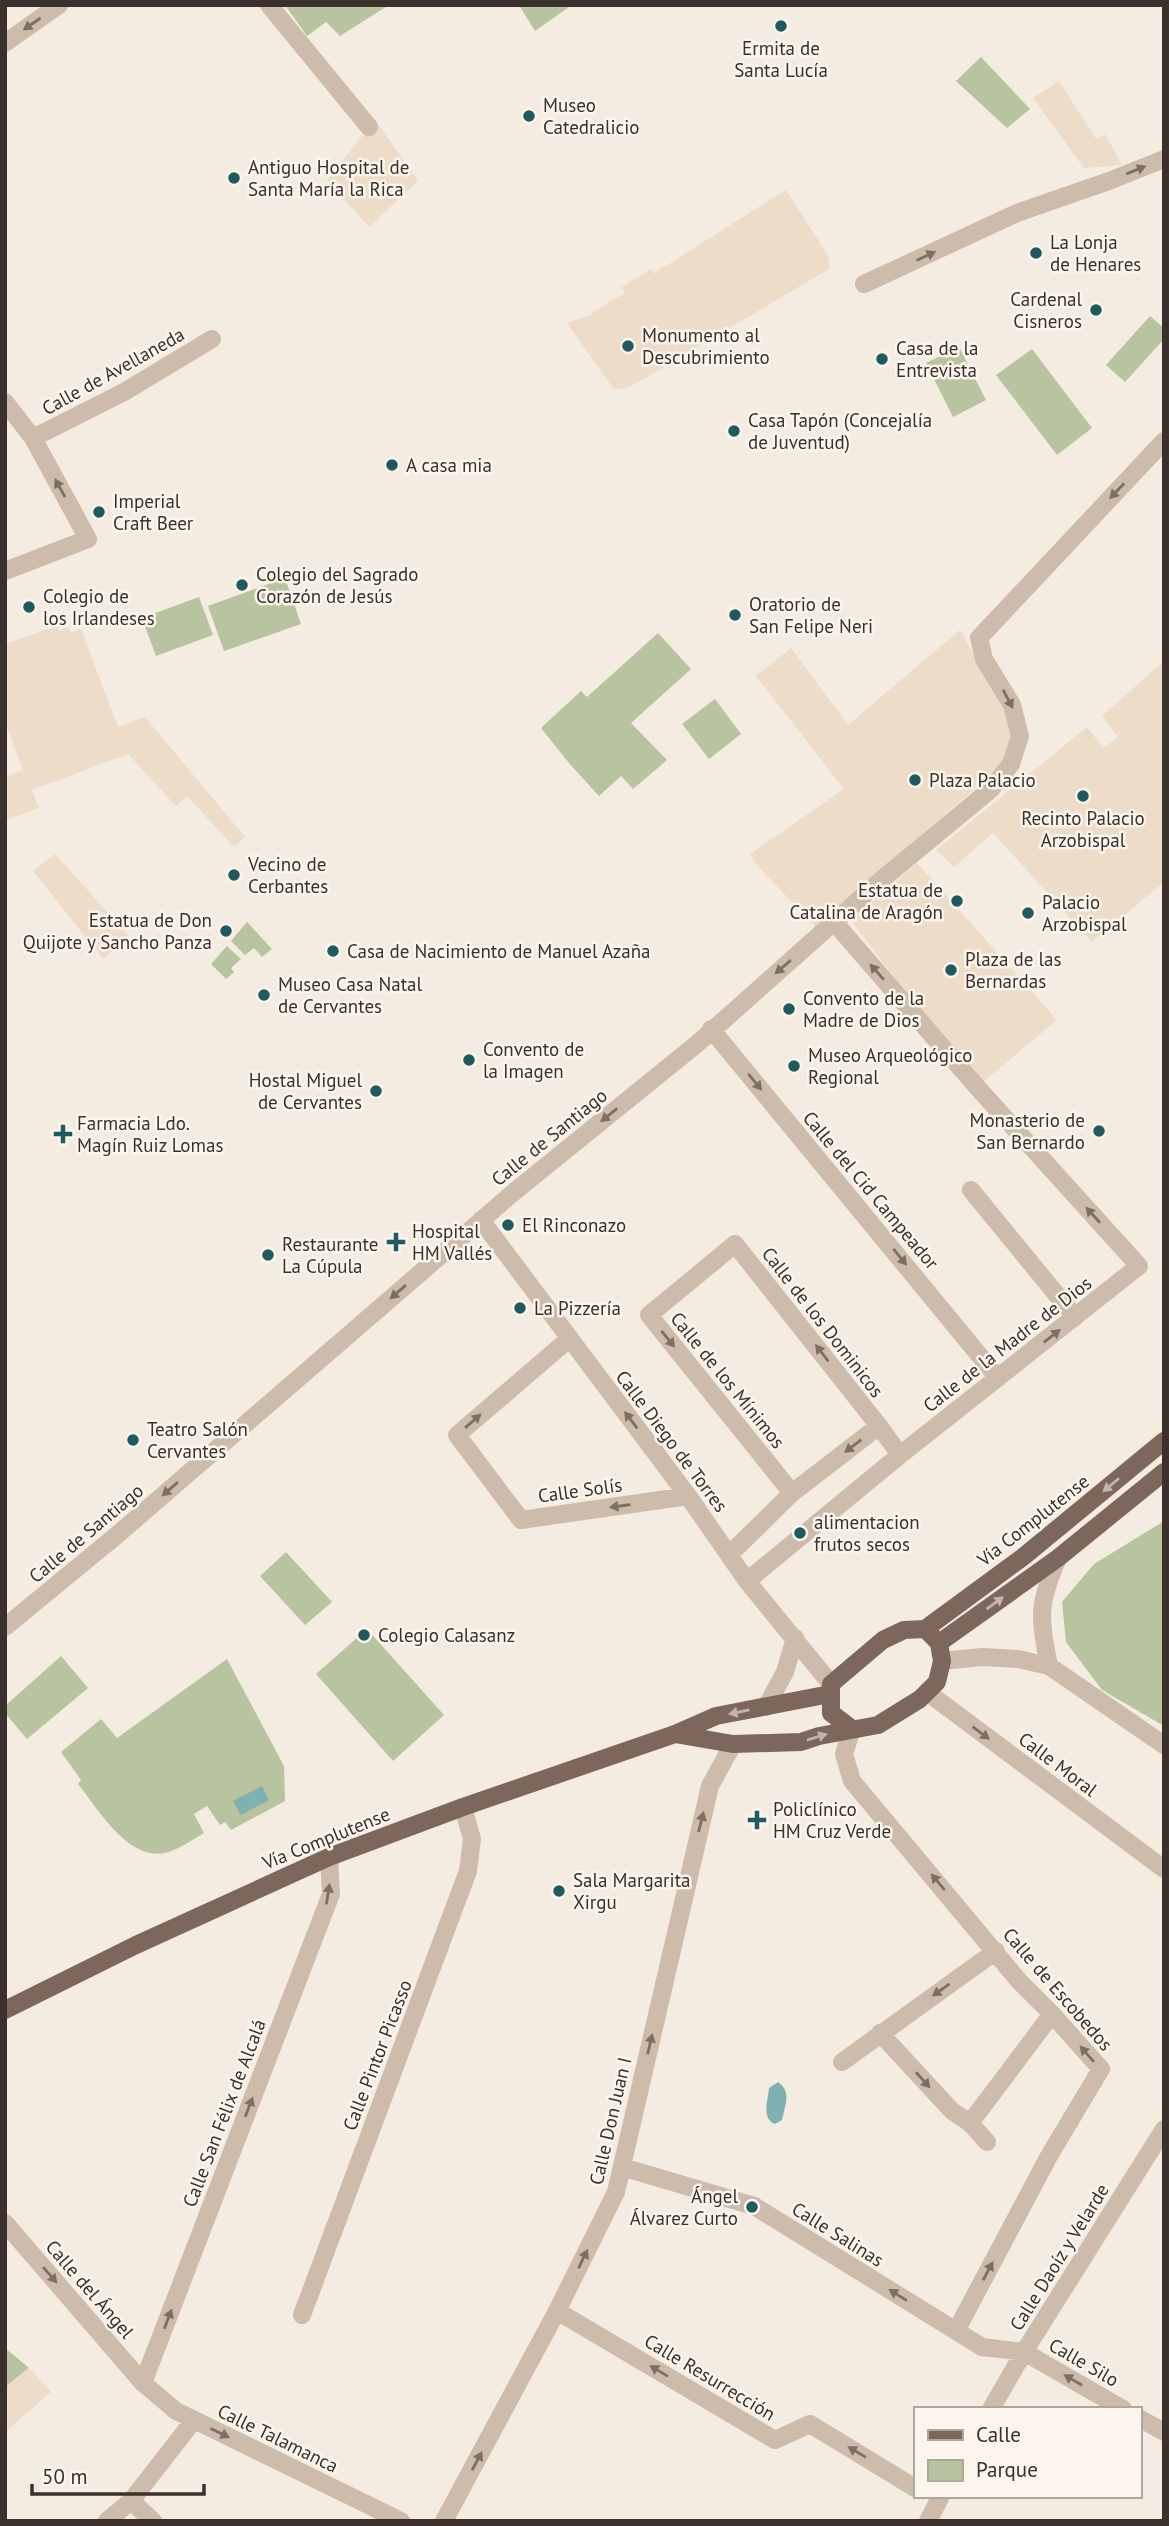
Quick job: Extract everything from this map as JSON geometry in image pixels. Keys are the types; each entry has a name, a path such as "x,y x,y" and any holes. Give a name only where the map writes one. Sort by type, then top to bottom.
{"main road":[{"name":"Vía Complutense","path":"925,1629 1023,1557 1164,1441"},
{"path":"939,1643 1058,1558 1164,1472"},
{"path":"852,1729 831,1713 830,1689 883,1640 904,1630 925,1629 939,1643 943,1661 937,1682 927,1692"},
{"name":"Vía Complutense","path":"5,2010 136,1945 329,1857 463,1807 675,1734 716,1716 766,1707 830,1689"},
{"name":"Vía Complutense","path":"675,1734 733,1744 801,1742 878,1725 927,1692"}],"street":[{"path":"5,44 59,5"},
{"path":"269,5 369,127"},
{"path":"864,284 1017,214 1164,159"},
{"name":"Calle de Avellaneda","path":"33,438 124,392 212,339"},
{"path":"5,402 33,438 88,539 5,572"},
{"name":"Calle de Santiago","path":"5,1627 117,1535 481,1220 698,1043 880,881 990,790 1011,764 1020,736 1012,705 984,659 979,638 1164,441"},
{"name":"Calle de la Madre de Dios","path":"747,1581 1139,1265 977,1087 834,922"},
{"name":"Calle del Cid Campeador","path":"711,1029 998,1378"},
{"path":"971,1190 1075,1317"},
{"name":"Calle Diego de Torres","path":"481,1220 688,1496 747,1581 795,1638 830,1689"},
{"name":"Calle de los Dominicos","path":"735,1244 879,1426"},
{"name":"Calle de los Mínimos","path":"735,1244 649,1315 792,1493"},
{"name":"Calle Solís","path":"569,1339 457,1435 521,1520 688,1496"},
{"path":"730,1554 792,1493 879,1426 900,1455"},
{"path":"1049,1665 1041,1616 1044,1590 1058,1558"},
{"path":"766,1707 785,1672 795,1638"},
{"path":"943,1661 982,1657 1049,1665 1164,1745"},
{"name":"Calle Moral","path":"927,1692 1164,1869"},
{"name":"Calle de Escobedos","path":"852,1729 844,1754 852,1781 1019,1981 1101,2069 1049,2156 956,2331"},
{"name":"Calle Don Juan I","path":"444,2521 557,2311 616,2192 710,1786 733,1744"},
{"name":"Calle Pintor Picasso","path":"302,2315 468,1871 472,1839 463,1807"},
{"name":"Calle San Félix de Alcalá","path":"143,2383 331,1894 329,1857"},
{"path":"842,2062 996,1951"},
{"path":"970,2123 1052,2014"},
{"path":"880,2033 952,2111 970,2123 987,2142"},
{"name":"Calle Daoíz y Velarde","path":"992,2407 1164,2129"},
{"name":"Calle Salinas","path":"622,2167 754,2206 982,2347 1024,2352"},
{"name":"Calle del Ángel","path":"5,2223 143,2383"},
{"name":"Calle Resurrección","path":"557,2311 775,2440 810,2424 914,2487"},
{"name":"Calle Silo","path":"1024,2352 1120,2407"},
{"name":"Calle Talamanca","path":"143,2383 176,2411 401,2521"},
{"path":"1141,2419 1164,2432"},
{"path":"107,2521 131,2501 194,2420"},
{"path":"928,2521 936,2498"},
{"path":"131,2501 153,2521"}],"green space":[{"path":"285,5 389,5 340,36 326,22 307,36"},
{"path":"519,5 572,5 535,31"},
{"path":"981,57 1030,109 1007,128 956,81"},
{"path":"1150,316 1164,328 1164,339 1125,382 1106,365"},
{"path":"959,347 986,400 953,417 926,363"},
{"path":"1032,349 1092,428 1057,455 996,375"},
{"path":"285,578 301,624 224,651 208,606"},
{"path":"199,597 213,635 156,656 142,618"},
{"path":"658,633 691,669 631,723 667,760 633,789 621,776 599,796 541,728 581,691 587,697"},
{"path":"715,699 741,734 709,759 682,724"},
{"path":"247,922 272,949 262,957 254,948 245,955 231,941"},
{"path":"227,946 241,959 231,968 234,972 226,979 211,964"},
{"path":"1164,1521 1164,1726 1102,1690 1066,1642 1062,1602 1094,1564"},
{"path":"286,1552 332,1602 305,1625 260,1576"},
{"path":"367,1629 444,1715 393,1761 316,1674"},
{"path":"61,1656 88,1688 27,1739 5,1713 5,1706"},
{"path":"227,1659 284,1766 285,1801 231,1830 225,1822 220,1825 207,1806 194,1814 204,1833 165,1853 138,1849 115,1831 105,1819 78,1784 81,1780 61,1752 101,1719 117,1738"},
{"path":"5,2348 29,2368 5,2387"}],"shaded area":[{"path":"1059,81 1096,139 1105,134 1122,165 1084,168 1033,98"},
{"path":"375,120 418,181 369,227 327,180"},
{"path":"786,190 829,257 829,269 635,384 624,389 613,388 567,323 592,315 591,313 625,293 622,287 651,269 655,274"},
{"path":"57,626 59,631 68,627 71,633 81,629 118,727 145,717 245,837 234,847 187,796 176,806 128,754 32,790 39,808 6,820 5,777 23,770 5,721 5,644"},
{"name":"Plaza Palacio","path":"960,630 1003,706 1012,733 1005,758 996,770 816,927 754,862 750,854 844,789 756,676 791,648 848,725"},
{"name":"Recinto Palacio Arzobispal","path":"1164,661 1164,882 1092,942 993,833 954,867 936,850 1087,727 1103,748 1118,737 1102,716"},
{"path":"55,854 129,936 103,959 33,871"},
{"name":"Plaza de las Bernardas","path":"917,863 1057,1020 977,1087 851,920"},
{"path":"29,2368 51,2392 5,2432 5,2387"}],"water":[{"path":"262,1786 269,1800 241,1815 233,1801"},
{"path":"778,2082 785,2090 786,2099 782,2120 775,2124 768,2118 766,2108 769,2088"}],"place":[{"name":"Ermita de Santa Lucía","path":"781,26"},
{"name":"Museo Catedralicio","path":"529,116"},
{"name":"Antiguo Hospital de Santa María la Rica","path":"234,178"},
{"name":"La Lonja de Henares","path":"1036,253"},
{"name":"Cardenal Cisneros","path":"1096,310"},
{"name":"Monumento al Descubrimiento","path":"628,346"},
{"name":"Casa de la Entrevista","path":"882,359"},
{"name":"Casa Tapón (Concejalía de Juventud)","path":"734,431"},
{"name":"A casa mia","path":"392,465"},
{"name":"Imperial Craft Beer","path":"99,512"},
{"name":"Colegio del Sagrado Corazón de Jesús","path":"242,585"},
{"name":"Colegio de los Irlandeses","path":"29,607"},
{"name":"Oratorio de San Felipe Neri","path":"735,615"},
{"name":"Plaza Palacio","path":"915,780"},
{"name":"Recinto Palacio Arzobispal","path":"1083,796"},
{"name":"Vecino de Cerbantes","path":"234,875"},
{"name":"Estatua de Catalina de Aragón","path":"957,901"},
{"name":"Palacio Arzobispal","path":"1028,913"},
{"name":"Estatua de Don Quijote y Sancho Panza","path":"226,931"},
{"name":"Casa de Nacimiento de Manuel Azaña","path":"333,951"},
{"name":"Plaza de las Bernardas","path":"951,970"},
{"name":"Museo Casa Natal de Cervantes","path":"264,995"},
{"name":"Convento de la Madre de Dios","path":"789,1009"},
{"name":"Convento de la Imagen","path":"469,1060"},
{"name":"Museo Arqueológico Regional","path":"794,1066"},
{"name":"Hostal Miguel de Cervantes","path":"376,1091"},
{"name":"Monasterio de San Bernardo","path":"1099,1131"},
{"name":"Farmacia Ldo. Magín Ruiz Lomas","path":"63,1134"},
{"name":"El Rinconazo","path":"508,1225"},
{"name":"Hospital HM Vallés","path":"396,1242"},
{"name":"Restaurante La Cúpula","path":"268,1255"},
{"name":"La Pizzería","path":"520,1308"},
{"name":"Teatro Salón Cervantes","path":"133,1440"},
{"name":"alimentacion frutos secos","path":"800,1533"},
{"name":"Colegio Calasanz","path":"364,1635"},
{"name":"Policlínico HM Cruz Verde","path":"757,1820"},
{"name":"Sala Margarita Xirgu","path":"559,1891"},
{"name":"Ángel Álvarez Curto","path":"752,2207"}]}
